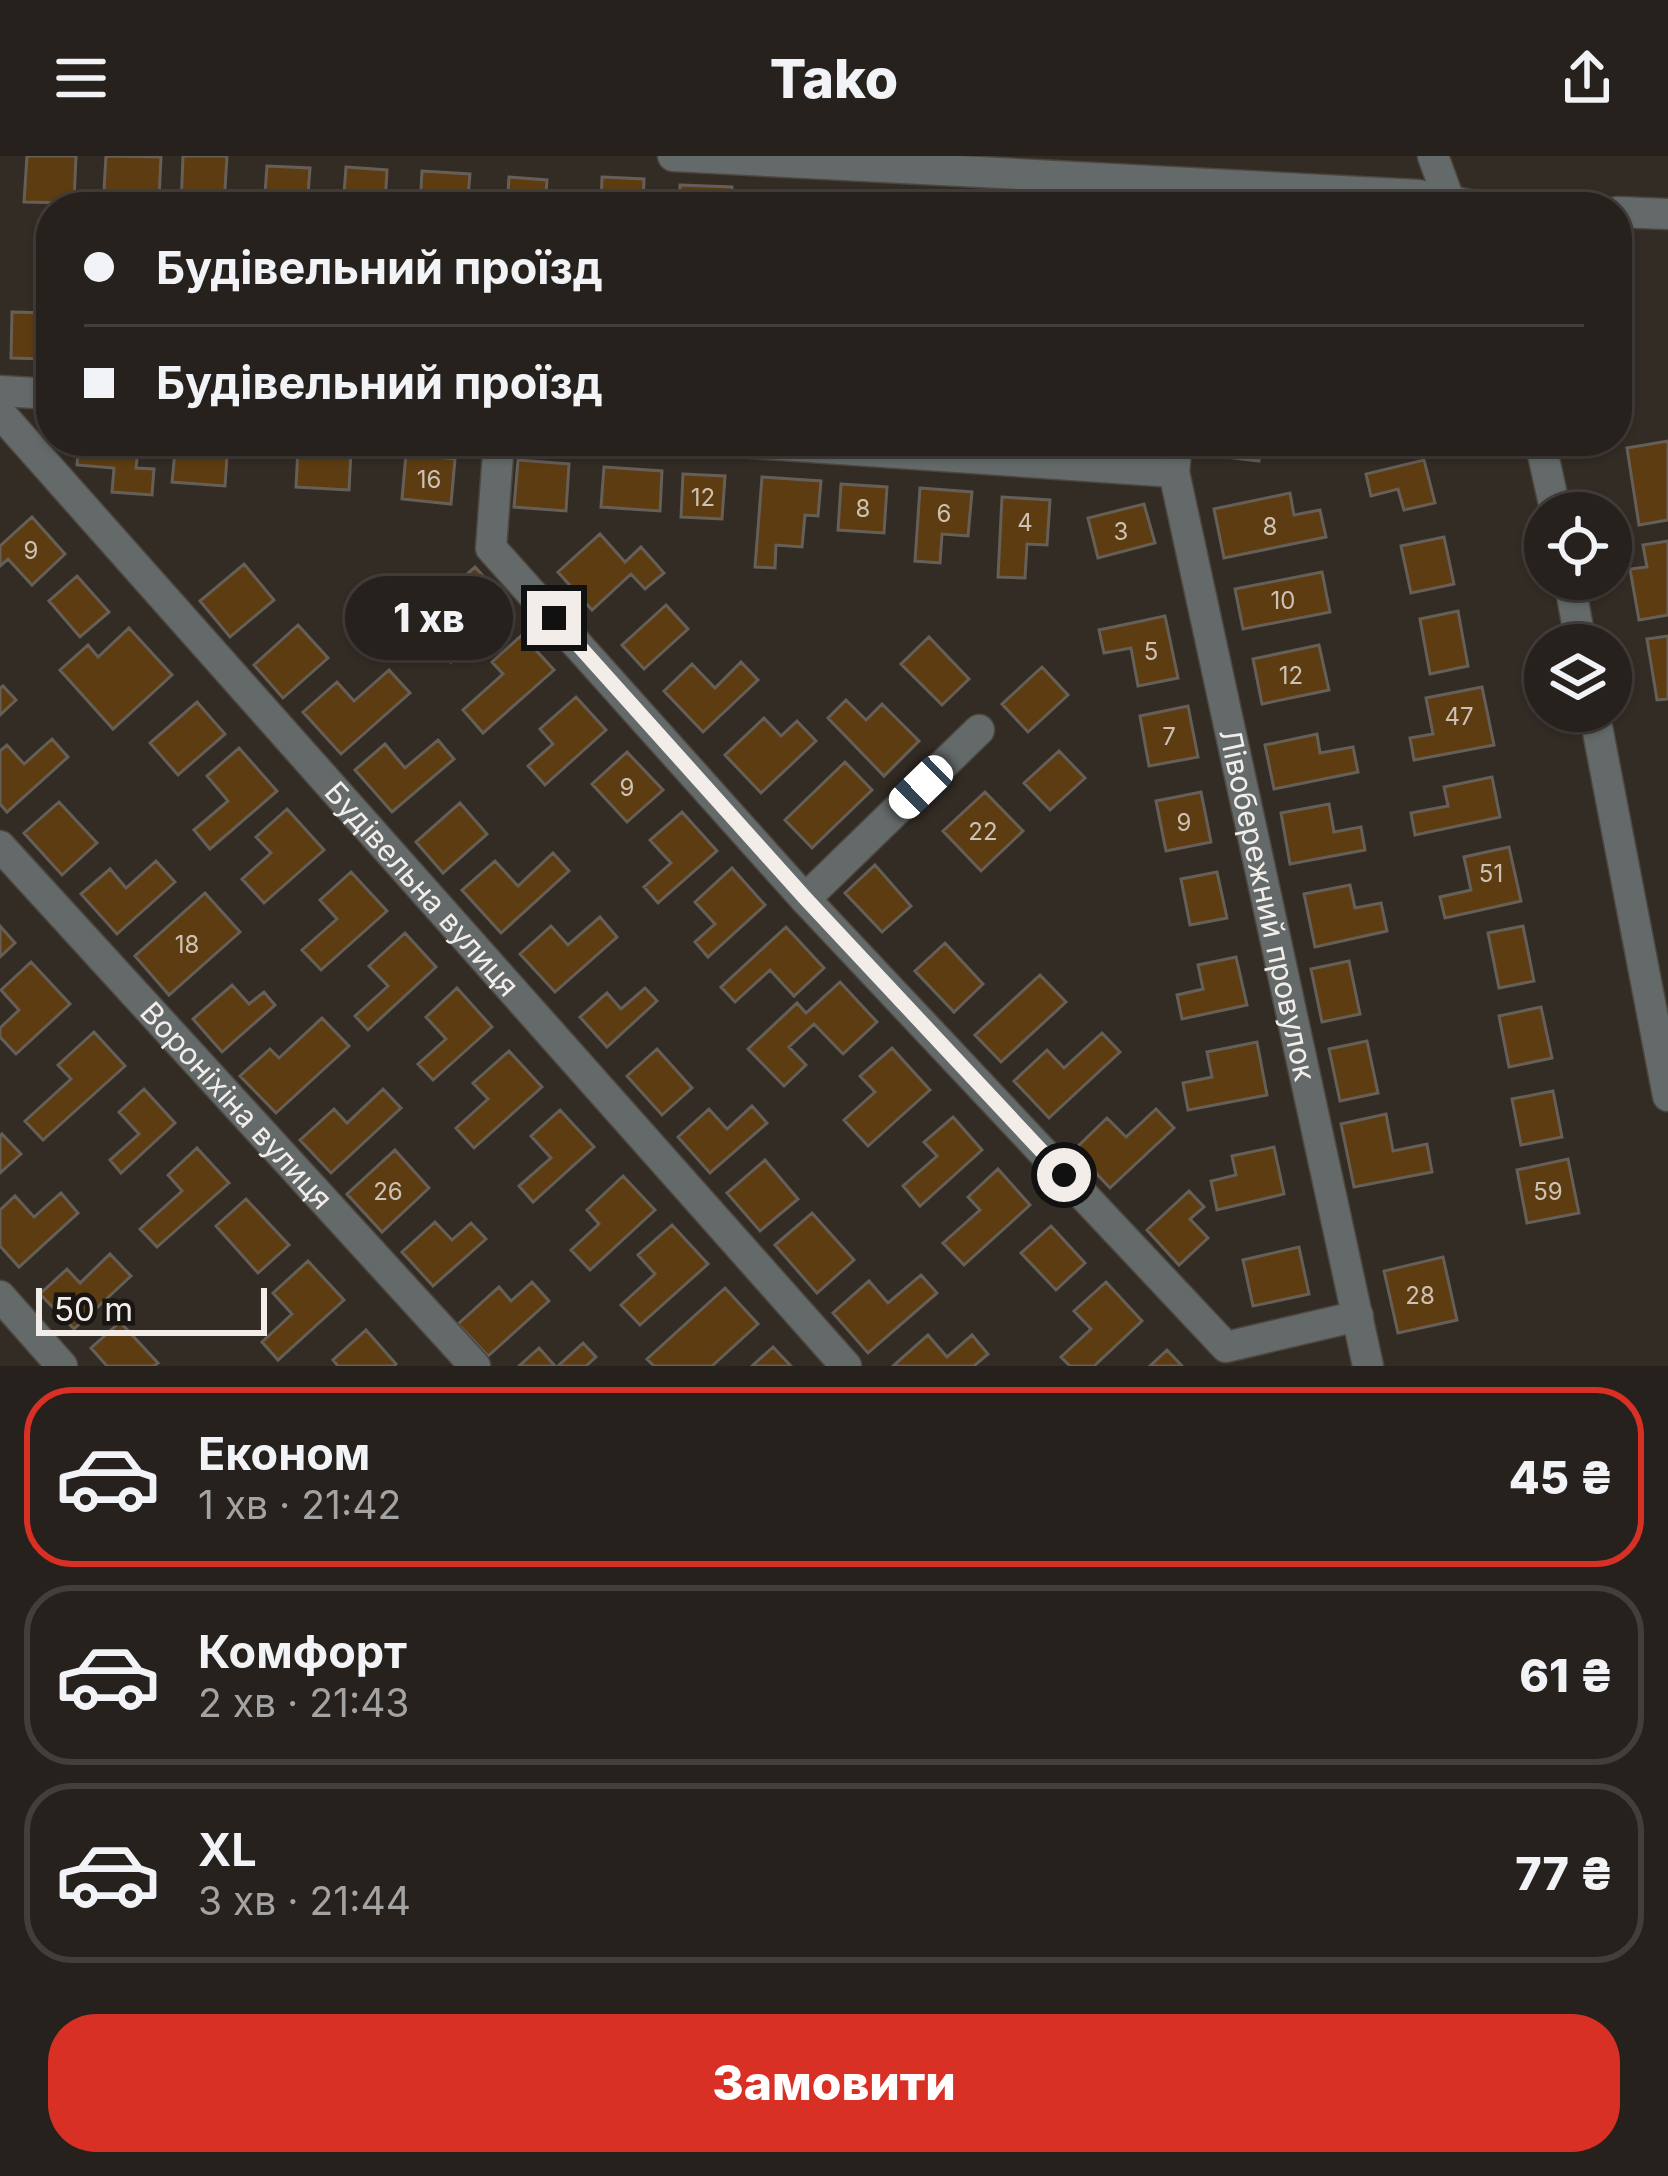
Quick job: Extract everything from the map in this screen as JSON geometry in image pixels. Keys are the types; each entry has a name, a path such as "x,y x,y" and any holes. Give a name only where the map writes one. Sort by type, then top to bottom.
{"street":[{"path":"673,156 897,162 1166,192"},
{"path":"1433,156 1446,192"},
{"path":"1632,213 1668,214"},
{"path":"0,391 36,393"},
{"name":"Будівельна вулиця","path":"0,412 36,453"},
{"name":"Будівельна вулиця","path":"39,456 845,1366"},
{"path":"498,456 491,548 806,899 1226,1347 1358,1316"},
{"name":"Лівобережний провулок","path":"1176,456 1368,1366"},
{"path":"1543,456 1551,492"},
{"path":"806,899 979,730"},
{"path":"1598,732 1668,1096"},
{"name":"Вороніхіна вулиця","path":"0,846 475,1366"},
{"path":"0,1296 62,1366"}],"building":[{"path":"27,156 76,156 74,192 36,192 36,202 24,202"},
{"path":"106,156 161,157 159,192 104,192"},
{"path":"183,156 227,156 225,192 182,192"},
{"path":"267,166 310,168 308,192 265,192"},
{"path":"346,167 387,170 386,192 344,192"},
{"path":"422,171 470,174 468,192 421,192"},
{"path":"509,177 547,180 546,192 508,192"},
{"path":"602,177 644,179 644,192 602,192"},
{"path":"680,185 732,187 732,192 680,192"},
{"path":"12,312 36,313 36,359 11,358"},
{"path":"1668,441 1668,520 1639,525 1628,456 1632,447"},
{"path":"78,456 137,456 136,468 154,469 152,495 112,492 114,468 77,465"},
{"path":"175,456 227,456 225,486 172,482"},
{"path":"298,456 351,456 349,490 296,487"},
{"path":"406,456 455,459 451,504 402,499"},
{"path":"1217,456 1260,456 1259,461"},
{"path":"518,460 569,464 566,511 514,507"},
{"path":"1424,460 1435,503 1404,510 1398,489 1371,496 1366,474"},
{"path":"604,467 662,471 660,511 601,507"},
{"path":"683,474 725,476 722,519 681,517"},
{"path":"762,477 821,481 818,516 805,515 802,547 776,545 775,568 755,567"},
{"path":"841,484 887,487 884,533 838,530"},
{"path":"920,488 972,492 968,536 942,534 940,563 915,561"},
{"path":"1290,493 1294,515 1320,510 1326,537 1224,558 1214,509"},
{"path":"1002,497 1050,500 1047,545 1027,544 1025,578 998,577"},
{"path":"1144,504 1155,543 1098,558 1088,518"},
{"path":"32,517 65,554 32,585 8,559 0,566 0,546"},
{"path":"600,534 625,562 641,547 664,573 645,589 631,574 592,610 558,572"},
{"path":"1444,537 1454,584 1411,593 1401,546"},
{"path":"1668,541 1668,615 1639,620 1632,569 1647,567 1643,545"},
{"path":"244,564 274,600 230,637 200,601"},
{"path":"475,567 512,608 451,662 432,640 452,624 434,603"},
{"path":"1322,572 1330,612 1243,629 1235,589"},
{"path":"77,576 109,612 80,637 49,601"},
{"path":"666,605 688,629 644,669 622,645"},
{"path":"1458,611 1468,666 1430,674 1420,619"},
{"path":"1165,616 1178,678 1138,686 1131,648 1104,653 1099,630"},
{"path":"298,625 328,658 283,698 254,665"},
{"path":"129,628 172,675 113,729 60,670 88,645 98,657"},
{"path":"522,635 554,670 483,733 463,710 503,674 492,662"},
{"path":"1668,636 1668,699 1657,700 1647,639"},
{"path":"929,637 969,679 942,705 901,664"},
{"path":"1319,645 1329,690 1262,704 1253,659"},
{"path":"741,662 758,680 703,732 664,691 692,664 715,688"},
{"path":"1042,667 1068,695 1028,732 1002,704"},
{"path":"389,670 410,693 341,754 303,712 337,682 354,701"},
{"path":"1482,687 1494,745 1414,760 1410,738 1433,734 1426,698"},
{"path":"0,688 16,700 0,715"},
{"path":"576,697 606,730 545,785 528,766 553,744 540,729"},
{"path":"846,700 866,720 882,704 919,741 884,776 828,718"},
{"path":"197,702 225,734 178,775 150,743"},
{"path":"1188,706 1198,757 1149,766 1140,716"},
{"path":"764,718 781,736 797,721 816,741 761,793 725,755"},
{"path":"1317,734 1320,753 1353,747 1358,772 1274,789 1265,745"},
{"path":"52,739 68,757 7,812 0,804 0,751 7,745 24,764"},
{"path":"438,740 454,759 392,812 355,770 385,744 405,768"},
{"path":"239,748 277,791 210,849 194,830 228,801 207,776"},
{"path":"1059,751 1085,778 1050,810 1024,783"},
{"path":"627,752 663,790 627,822 592,784"},
{"path":"845,762 872,790 812,848 785,820"},
{"path":"1492,777 1500,817 1415,835 1411,813 1448,806 1444,787"},
{"path":"985,792 1023,831 981,871 943,831"},
{"path":"1201,792 1211,842 1166,851 1156,801"},
{"path":"59,802 97,843 62,875 24,833"},
{"path":"460,803 487,834 443,873 416,842"},
{"path":"1329,804 1334,832 1361,827 1365,850 1290,864 1281,813"},
{"path":"287,809 324,850 264,903 242,879 271,853 256,837"},
{"path":"682,812 717,851 658,903 644,887 671,863 650,840"},
{"path":"1509,847 1521,901 1445,918 1440,897 1471,890 1464,857"},
{"path":"553,853 569,871 501,933 462,890 495,861 518,886"},
{"path":"156,861 175,882 117,934 81,894 110,869 126,888"},
{"path":"875,865 911,906 882,932 845,893"},
{"path":"732,868 765,905 708,957 695,942 715,924 695,902"},
{"path":"351,872 387,911 321,970 302,950 337,919 320,900"},
{"path":"1217,872 1227,918 1190,925 1181,879"},
{"path":"1350,885 1355,908 1381,903 1387,931 1315,947 1304,894"},
{"path":"205,893 240,932 169,995 135,956"},
{"path":"600,917 617,937 555,992 520,954 551,926 568,945"},
{"path":"0,926 15,943 0,957"},
{"path":"1523,926 1534,981 1499,988 1488,933"},
{"path":"786,927 824,968 794,996 770,970 735,1002 721,987"},
{"path":"405,933 436,967 368,1030 355,1016 388,986 369,966"},
{"path":"945,943 983,984 954,1012 915,971"},
{"path":"1236,957 1247,1005 1182,1019 1177,995 1203,989 1198,965"},
{"path":"1349,961 1360,1014 1322,1022 1311,969"},
{"path":"31,962 70,1004 16,1054 0,1037 0,1028 19,1010 1,990"},
{"path":"1040,975 1066,1002 1001,1062 975,1035"},
{"path":"840,982 877,1022 843,1054 814,1024 789,1047 806,1065 784,1086 748,1049 797,1003 806,1013"},
{"path":"232,985 249,1004 264,992 275,1005 222,1052 193,1019"},
{"path":"457,988 492,1027 433,1080 418,1064 446,1039 426,1017"},
{"path":"645,988 657,1001 607,1047 580,1017 607,993 621,1009"},
{"path":"1541,1007 1552,1058 1509,1067 1499,1016"},
{"path":"322,1018 349,1046 276,1113 240,1076 270,1049 279,1058"},
{"path":"94,1032 125,1066 43,1140 25,1121 71,1079 58,1065"},
{"path":"1102,1033 1120,1052 1049,1118 1014,1081 1047,1050 1064,1068"},
{"path":"1367,1041 1378,1093 1340,1101 1329,1049"},
{"path":"1257,1042 1267,1095 1188,1110 1183,1083 1212,1077 1207,1052"},
{"path":"892,1048 930,1090 868,1146 844,1120 875,1092 860,1076"},
{"path":"657,1049 692,1088 662,1115 627,1076"},
{"path":"509,1051 542,1087 474,1148 456,1128 488,1099 473,1083"},
{"path":"144,1089 175,1123 121,1173 110,1160 139,1134 119,1112"},
{"path":"383,1089 401,1108 331,1173 300,1140 334,1109 347,1123"},
{"path":"1553,1091 1562,1137 1521,1145 1512,1099"},
{"path":"752,1106 767,1123 710,1173 678,1137 709,1109 727,1129"},
{"path":"1156,1109 1174,1128 1110,1188 1074,1150 1107,1118 1126,1137"},
{"path":"560,1110 594,1147 533,1202 519,1186 551,1158 531,1136"},
{"path":"1386,1114 1393,1151 1427,1144 1432,1172 1354,1187 1341,1124"},
{"path":"953,1117 982,1150 920,1206 903,1186 937,1156 924,1142"},
{"path":"2,1134 21,1154 0,1173 0,1137"},
{"path":"1274,1147 1284,1194 1217,1210 1211,1181 1236,1175 1232,1156"},
{"path":"197,1148 229,1183 157,1247 140,1229 182,1191 168,1175"},
{"path":"395,1150 429,1188 382,1232 347,1194"},
{"path":"1568,1159 1579,1213 1527,1223 1517,1170"},
{"path":"765,1160 798,1199 760,1231 727,1193"},
{"path":"998,1169 1030,1205 964,1265 943,1243 980,1210 968,1197"},
{"path":"623,1176 655,1210 590,1270 571,1250 599,1224 587,1210"},
{"path":"1189,1191 1204,1207 1190,1219 1208,1238 1179,1265 1147,1230"},
{"path":"61,1193 78,1213 19,1267 0,1246 0,1210 15,1196 34,1217"},
{"path":"246,1199 289,1245 258,1273 216,1226"},
{"path":"812,1213 854,1260 817,1293 775,1245"},
{"path":"435,1222 452,1240 471,1223 486,1239 433,1286 402,1252"},
{"path":"672,1225 708,1264 640,1325 621,1305 655,1274 638,1255"},
{"path":"1051,1226 1085,1263 1056,1290 1021,1253"},
{"path":"1299,1247 1309,1294 1253,1306 1243,1260"},
{"path":"110,1254 131,1276 74,1329 40,1294 67,1269 80,1283"},
{"path":"1443,1257 1457,1320 1398,1333 1384,1271"},
{"path":"308,1261 344,1300 278,1360 262,1342 292,1314 273,1293"},
{"path":"921,1275 937,1293 868,1353 833,1313 869,1281 888,1303"},
{"path":"532,1282 549,1301 488,1356 458,1324 499,1287 511,1301"},
{"path":"1106,1282 1142,1321 1094,1366 1070,1366 1061,1357 1091,1329 1074,1311"},
{"path":"725,1288 758,1324 712,1366 654,1366 647,1359"},
{"path":"120,1322 158,1363 107,1366 91,1348"},
{"path":"366,1330 396,1364 338,1366 333,1360"},
{"path":"928,1335 947,1357 972,1335 988,1354 974,1366 893,1366"},
{"path":"583,1343 596,1357 586,1366 558,1366"},
{"path":"773,1347 791,1366 752,1366"},
{"path":"539,1348 555,1366 519,1366"},
{"path":"1167,1350 1182,1366 1150,1366"}],"route":[{"path":"554,618 806,899 1064,1175"}]}
